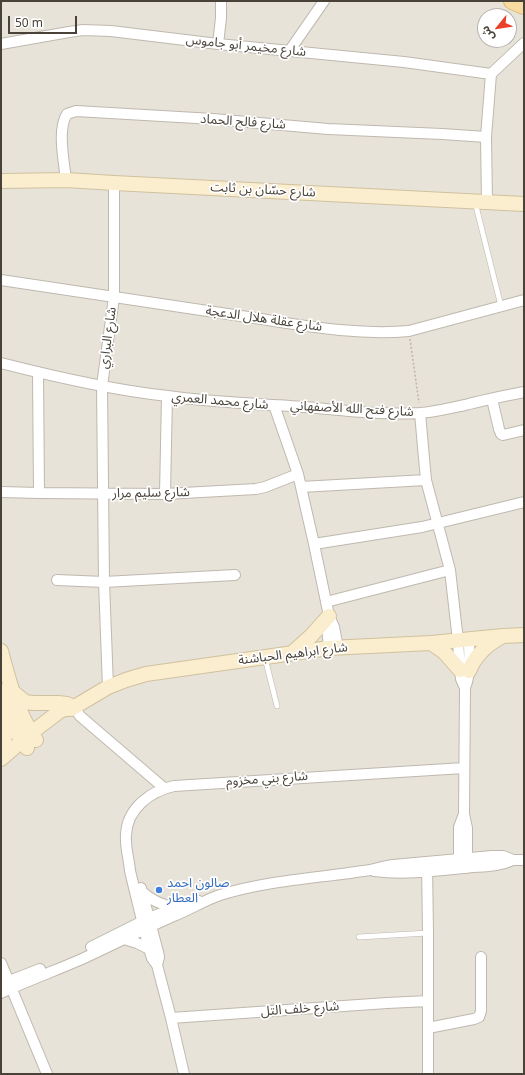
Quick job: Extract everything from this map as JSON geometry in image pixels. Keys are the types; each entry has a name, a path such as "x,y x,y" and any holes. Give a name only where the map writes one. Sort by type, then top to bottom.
{"main road":[{"path":"512,1 524,6"}],"street":[{"path":"218,44 222,1"},
{"path":"290,50 324,1"},
{"name":"شارع مخيمر أبو جاموس","path":"1,44 68,32 97,30 218,44 404,62 491,74"},
{"path":"481,201 491,74 524,43"},
{"name":"شارع فالح الحماد","path":"66,180 62,134 63,122 67,114 76,112 486,137"},
{"name":"شارع حسّان بن ثابت","path":"1,181 66,180 524,204"},
{"name":"شارع البراري","path":"108,687 104,582 102,386 114,297 114,183"},
{"name":"شارع عقلة هلال الدعجة","path":"1,280 333,329 363,332 409,331 524,300"},
{"name":"شارع محمد العمري","path":"1,363 102,386 216,402 274,405 298,474 329,616 327,626 334,648"},
{"path":"38,372 38,493"},
{"name":"شارع فتح الله الأصفهاني","path":"274,405 359,411 420,413 524,392"},
{"path":"165,494 167,396"},
{"path":"492,399 501,434 503,435 524,430"},
{"path":"420,413 426,480 450,570 463,640 464,670 461,679 465,688 464,814 467,828 463,863"},
{"name":"شارع سليم مرار","path":"1,492 165,494 256,489 298,474"},
{"path":"301,487 426,480"},
{"path":"314,544 438,524 524,502"},
{"path":"326,602 450,570"},
{"path":"57,580 104,582 235,575"},
{"path":"291,653 311,636 329,616"},
{"name":"شارع ابراهيم الحباشنة","path":"1,769 60,711 72,708 108,687 146,674 334,648 431,643 524,635"},
{"path":"464,670 484,648 503,636"},
{"path":"431,643 444,652 464,670"},
{"path":"1,651 7,691 5,707 6,732 1,752"},
{"path":"7,691 25,702 33,704 67,704 164,788"},
{"path":"7,691 26,725 29,740"},
{"path":"5,707 15,730 29,740"},
{"name":"شارع ابراهيم الحباشنة","path":"1,759 29,740"},
{"name":"شارع بني مخزوم","path":"157,965 159,956 158,952 146,924 130,875 130,863 126,845 126,834 134,810 152,793 164,788 184,785 464,768"},
{"path":"1,993 7,985 124,939 146,924 184,912 205,901 232,892 308,878 370,870 395,873 427,866 463,863 498,856 513,860 524,860"},
{"name":"شارع بني مخزوم","path":"130,863 136,874 141,891 149,949 152,958 157,965 184,1074"},
{"path":"427,866 428,1074"},
{"path":"141,891 153,901 176,907"},
{"path":"80,957 146,924 176,907 193,902 205,901"},
{"path":"124,939 149,949"},
{"path":"428,1028 474,1019 479,1016 481,1011 481,957"},
{"path":"1,963 7,985 46,1074"},
{"name":"شارع خلف التل","path":"171,1018 388,1002 428,1001"}],"lane":[{"path":"481,201 501,306"},
{"path":"265,657 277,706"},
{"path":"359,937 428,933"}],"path":[{"path":"409,331 420,413"}],"shaded area":[{"path":"1,1 524,1 524,1074 1,1074"}],"place":[{"name":"صالون احمد العطار","path":"159,890"}]}
